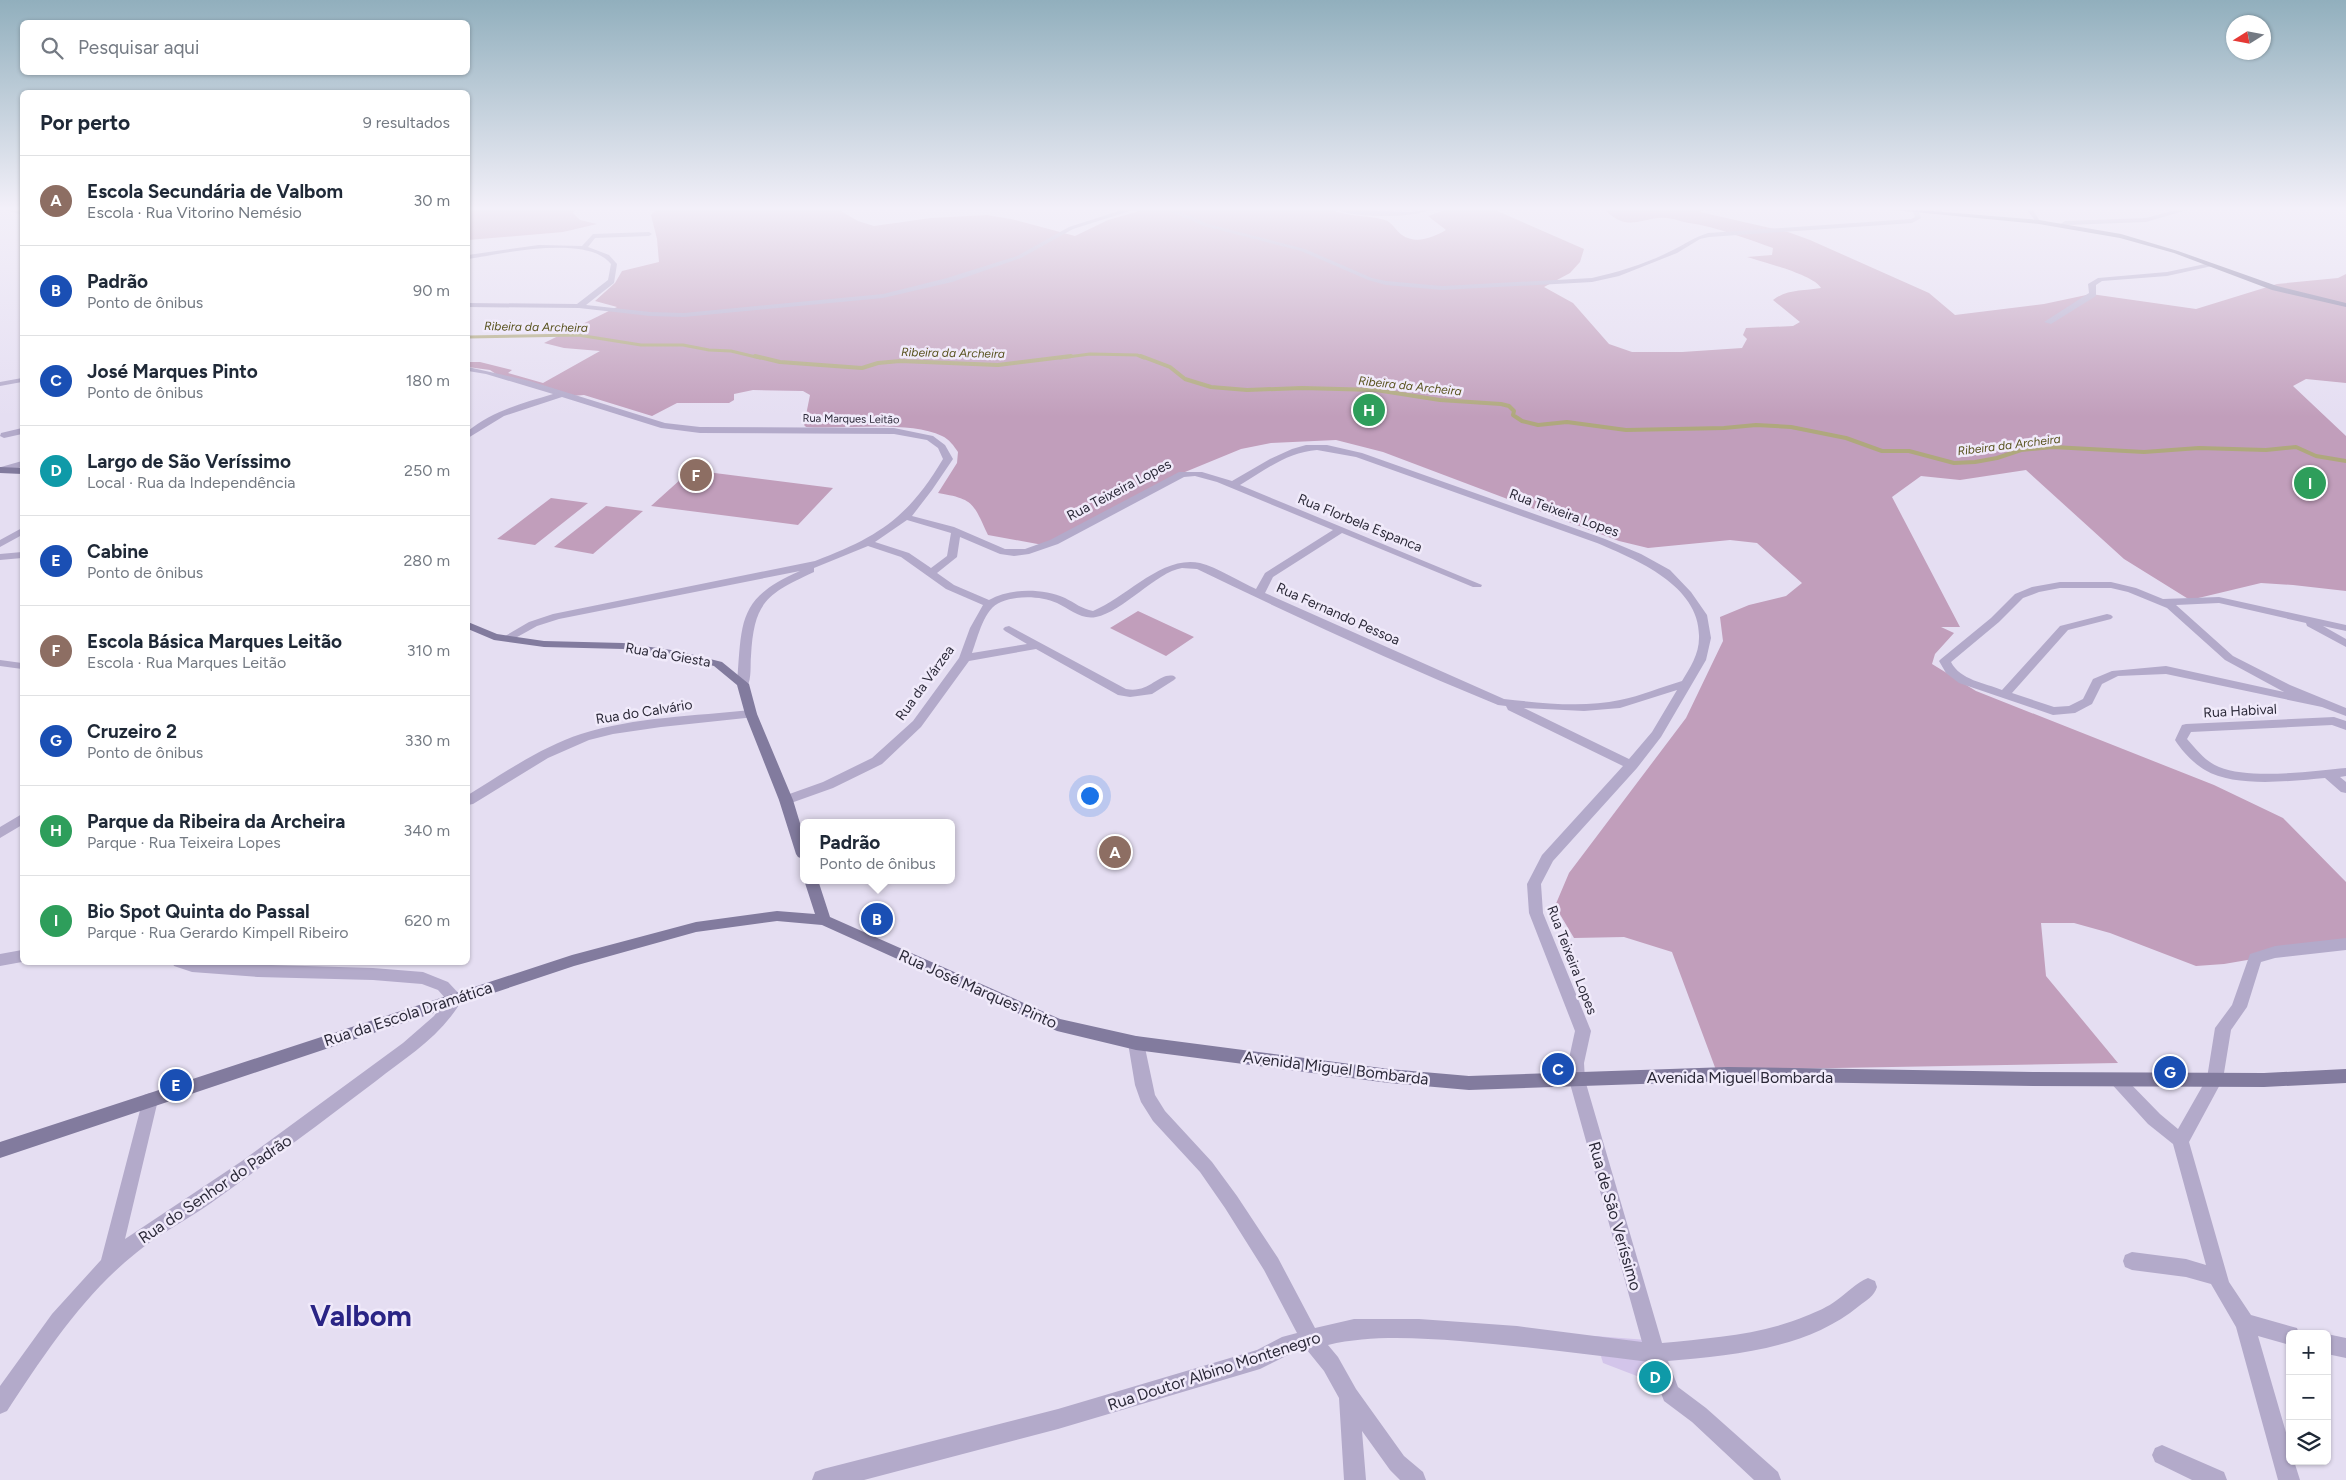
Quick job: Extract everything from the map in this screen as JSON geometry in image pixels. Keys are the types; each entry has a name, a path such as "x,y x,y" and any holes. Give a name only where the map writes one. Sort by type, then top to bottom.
{"street":[{"path":"579,306 594,296 611,279"},
{"path":"470,305 579,306 650,314 684,315 826,303 883,296 951,279"},
{"path":"1368,279 1386,283 1442,288 1597,279"},
{"path":"2048,322 2093,294 2092,284 2100,279"},
{"path":"2250,279 2275,288 2346,305"},
{"name":"Rua Marques Leitão","path":"470,369 487,372 664,426 700,430 894,431 930,438 942,447 948,458 939,474 906,517 846,554 818,564 557,616 533,624 506,639"},
{"path":"0,384 20,380"},
{"path":"470,433 488,418 504,411 562,394"},
{"path":"4,435 20,431"},
{"name":"Rua Teixeira Lopes","path":"906,517 956,532 1000,552 1016,554 1033,551 1054,542 1182,474 1194,472 1206,474 1233,485 1296,450 1316,447 1334,448 1359,455 1564,528 1637,556 1666,572 1687,594 1701,615 1706,638 1700,660 1657,734 1632,765 1546,858 1534,884 1536,913 1583,1031 1576,1064 1577,1080"},
{"path":"2,469 20,464"},
{"path":"2,469 20,471"},
{"name":"Rua Florbela Espanca","path":"1233,485 1477,585"},
{"name":"Rua Fernando Pessoa","path":"1340,530 1269,575 1259,595 1446,679 1502,702 1632,765"},
{"path":"0,544 20,532"},
{"path":"931,573 952,557 956,532"},
{"path":"866,542 905,555 950,587 989,604 998,599 1019,594 1041,595 1060,600 1081,612 1094,614 1106,609 1166,570 1180,565 1199,566 1259,595"},
{"path":"0,557 20,555"},
{"path":"800,844 786,800 751,714 743,684 747,636 751,618 758,603 768,593 818,564"},
{"path":"2321,703 2166,670 2116,672 2097,682 2088,701 2071,710 2053,710 1963,680 1950,671 1945,661 1995,620 2019,596 2036,589 2060,585 2111,585 2132,590 2171,606 2228,658 2286,688 2346,712"},
{"path":"2162,602 2218,600 2346,628"},
{"name":"Rua da Várzea","path":"786,800 828,785 877,761 917,724 965,658 976,628 989,604"},
{"path":"2004,695 2064,628 2107,617"},
{"path":"2298,617 2346,644"},
{"name":"Rua da Giesta","path":"470,626 494,637 506,639 544,644 623,646 678,654 718,664 743,684"},
{"path":"1009,630 1122,692 1134,696 1146,693 1170,678"},
{"path":"965,658 1038,645"},
{"path":"0,663 20,666"},
{"name":"Rua Fernando Pessoa","path":"1502,702 1536,706 1584,707 1620,704 1687,683"},
{"name":"Rua do Calvário","path":"470,800 544,754 585,737 651,724 751,714"},
{"name":"Rua Habival","path":"2346,726 2334,721 2186,728 2181,740 2196,756 2215,770 2240,776 2346,772"},
{"path":"2328,774 2346,789"},
{"path":"0,833 20,819"},
{"path":"812,884 824,920"},
{"name":"Rua da Escola Dramática","path":"0,1150 455,998 572,961 696,927 777,916 824,920"},
{"name":"Rua José Marques Pinto","path":"824,920 1057,1025 1136,1043"},
{"path":"2180,1140 2215,1079 2223,1028 2240,1007 2256,958 2274,952 2346,944"},
{"path":"0,960 20,956"},
{"path":"189,965 422,978 443,986 455,998"},
{"name":"Rua do Senhor do Padrão","path":"0,1404 25,1366 63,1315 95,1277 130,1246 203,1199 292,1136 408,1047 437,1023 449,1010 455,998"},
{"path":"1136,1043 1143,1085 1147,1097 1159,1116 1206,1167 1231,1202 1271,1264 1310,1338 1331,1364 1349,1396 1397,1463 1416,1480"},
{"name":"Avenida Miguel Bombarda","path":"1136,1043 1398,1077 1469,1083 1728,1074 2116,1080 2264,1080 2346,1076"},
{"name":"Rua de São Veríssimo","path":"1577,1080 1655,1353 1671,1394 1699,1415 1770,1480"},
{"path":"2116,1080 2151,1118 2180,1140 2218,1277 2230,1302 2245,1323 2289,1480"},
{"path":"109,1265 150,1100"},
{"path":"2132,1261 2186,1268 2218,1277"},
{"name":"Rua Doutor Albino Montenegro","path":"823,1480 1058,1419 1260,1358 1289,1344 1354,1329 1419,1329 1517,1336 1655,1353 1714,1347 1778,1336 1811,1324 1842,1308 1868,1287"},
{"path":"2245,1323 2286,1335"},
{"path":"2331,1345 2346,1348"},
{"path":"1349,1396 1355,1480"},
{"path":"2162,1455 2216,1480"}],"shaded area":[{"path":"617,279 1559,279 1544,287 1573,303 1609,344 1632,352 1682,352 1742,348 1747,339 1743,335 1746,328 1793,326 1800,322 1773,300 1790,292 1821,288 1810,279 1898,279 1929,293 1955,315 2044,304 2091,294 2196,309 2277,284 2346,279 2346,383 2306,379 2293,386 2346,436 2346,591 2261,583 2190,600 2124,559 2026,470 1960,480 1921,476 1892,497 1960,627 1941,627 1954,633 1935,654 1932,664 1976,691 2214,785 2283,818 2346,882 2346,943 2224,964 2196,966 2110,933 2074,923 2041,923 2046,976 2118,1063 1716,1070 1672,952 1624,937 1574,938 1555,906 1569,873 1686,718 1723,641 1720,617 1749,605 1786,596 1802,583 1757,543 1730,540 1648,548 1619,541 1383,452 1336,440 1271,443 1241,449 1168,479 1043,545 988,535 971,504 966,500 938,493 957,463 958,452 945,437 912,428 806,427 804,425 810,395 803,391 753,390 734,394 734,400 729,403 677,403 652,416 584,395 571,396 496,374 490,370 470,367 470,362 480,362 512,370 508,373 543,383 600,351 564,348 544,343 617,307 595,301"},
{"path":"691,470 833,488 798,525 651,506"},
{"path":"551,498 588,503 535,545 497,539"},
{"path":"606,506 643,511 593,554 554,547"},
{"path":"1138,611 1194,637 1166,656 1110,628"},
{"path":"1595,1336 1660,1341 1676,1391 1603,1363"}],"waterway":[{"name":"Ribeira da Archeira","path":"470,337 578,335 641,345 683,345 709,350 731,351 760,358"},
{"name":"Ribeira da Archeira","path":"1060,358 1090,354 1137,355 1144,358"},
{"name":"Ribeira da Archeira","path":"755,356 780,362 862,368 878,363 900,361 998,365 1071,356"},
{"name":"Ribeira da Archeira","path":"1141,356 1170,367 1185,379 1211,387 1247,390 1302,388 1376,390 1440,400 1501,404 1509,406 1514,411 1513,415 1522,421 1538,425 1567,422 1626,430 1724,428 1756,425 1791,427 1846,438 1882,451 1909,451 1954,463 1975,462 1997,458 2021,450 2053,447 2144,452 2199,448 2266,450 2296,447 2316,456 2346,461"}],"place":[{"name":"Parque da Ribeira da Archeira","path":"1369,410"},
{"name":"Escola Básica Marques Leitão","path":"696,475"},
{"name":"Bio Spot Quinta do Passal","path":"2310,483"},
{"name":"Escola Secundária de Valbom","path":"1115,852"},
{"name":"Padrão","path":"877,919"},
{"name":"José Marques Pinto","path":"1558,1069"},
{"name":"Cruzeiro 2","path":"2170,1072"},
{"name":"Cabine","path":"176,1085"},
{"name":"Largo de São Veríssimo","path":"1655,1377"}],"district":[{"name":"Valbom","path":"361,1315"}]}
